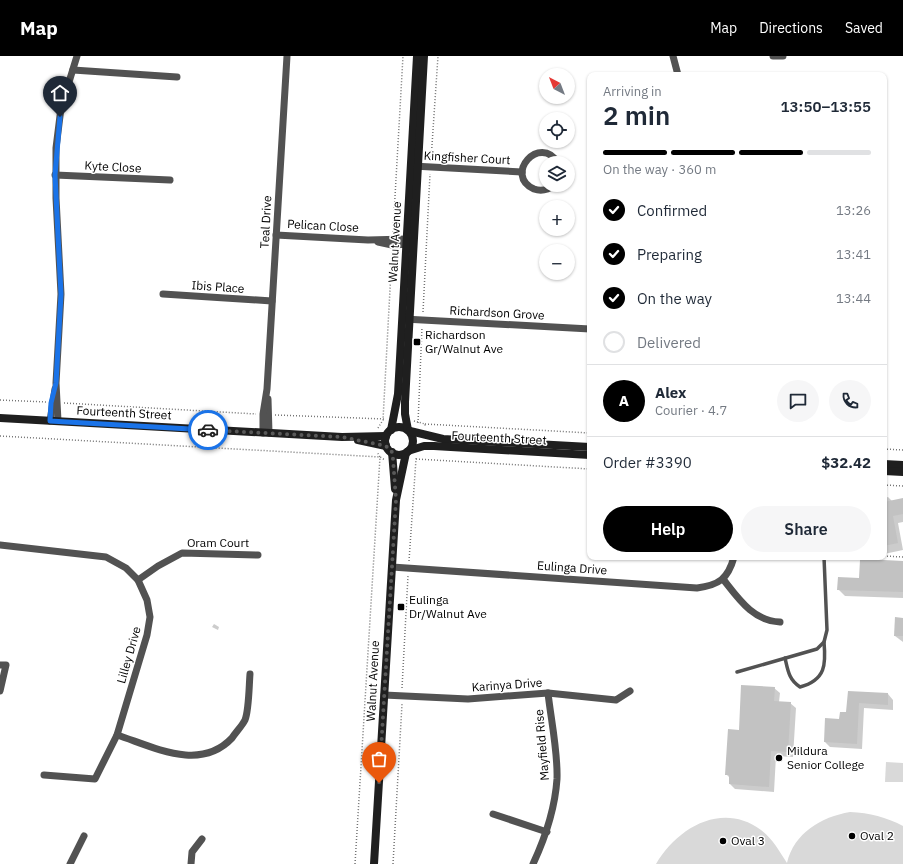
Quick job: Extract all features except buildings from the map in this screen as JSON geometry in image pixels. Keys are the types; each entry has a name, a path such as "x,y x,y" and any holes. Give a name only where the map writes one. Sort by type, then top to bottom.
{"street":[{"path":"54,421 61,294 55,175 58,126 61,108 77,56"},
{"name":"Teal Drive","path":"266,433 286,56"},
{"name":"Walnut Avenue","path":"415,166 417,56"},
{"name":"Walnut Avenue","path":"409,431 405,414 406,319 409,242 424,56"},
{"path":"673,56 677,72"},
{"path":"773,56 783,56"},
{"path":"73,70 178,76"},
{"name":"Kingfisher Court","path":"539,190 536,190 529,186 525,181 522,172 526,160 537,153 551,156"},
{"name":"Kingfisher Court","path":"415,166 522,172"},
{"name":"Kyte Close","path":"55,175 170,180"},
{"name":"Pelican Close","path":"276,235 409,242"},
{"name":"Ibis Place","path":"162,294 272,301"},
{"name":"Walnut Avenue","path":"389,433 398,394 406,319"},
{"name":"Richardson Grove","path":"406,319 587,329"},
{"name":"Fourteenth Street","path":"0,418 342,437 377,440 389,449"},
{"path":"400,427 409,431 412,435 413,444 407,452 399,454 389,449 389,433 400,427"},
{"name":"Fourteenth Street","path":"409,431 425,436 443,439 587,447"},
{"name":"Fourteenth Street","path":"377,440 389,433"},
{"name":"Fourteenth Street","path":"407,452 424,446 587,455"},
{"name":"Walnut Avenue","path":"389,449 396,500"},
{"name":"Walnut Avenue","path":"374,864 396,500 407,452"},
{"path":"887,464 903,465"},
{"path":"887,471 903,472"},
{"name":"Lilley Drive","path":"0,545 106,557 126,568 138,580 147,600 150,617 147,635 117,735 95,779 44,775"},
{"name":"Oram Court","path":"138,580 158,566 182,554 258,554"},
{"path":"733,560 730,570 723,579 753,613 770,622 780,622"},
{"name":"Eulinga Drive","path":"392,567 697,588 713,586 723,579"},
{"path":"0,665 6,665 0,691"},
{"path":"117,735 181,755 195,757 211,753 226,744 245,719 250,674"},
{"name":"Karinya Drive","path":"384,696 468,699 548,693 616,700 630,691"},
{"name":"Mayfield Rise","path":"533,864 547,832 557,777 548,693"},
{"path":"493,814 547,832"},
{"path":"70,864 84,836"},
{"path":"191,864 192,852 202,839"}],"lane":[{"path":"785,658 789,676 794,683 800,687 810,684 821,674 826,662 824,642 826,630 824,560"},
{"path":"737,672 817,649 824,642"}],"path":[{"path":"355,864 380,457 376,451 378,430 383,420 403,56"},
{"path":"438,56 418,423 587,433"},
{"path":"0,400 383,420"},
{"path":"425,424 425,436"},
{"path":"0,436 380,457"},
{"path":"393,864 408,568 416,459 424,450 424,446"},
{"path":"887,449 903,450"},
{"path":"416,459 587,469"},
{"path":"887,485 903,486"},
{"path":"887,556 903,557"}],"shaded area":[{"path":"886,762 903,763 903,782 885,782"},
{"path":"850,812 878,816 903,826 903,864 656,864 676,839 688,830 702,823 716,819 731,818 746,822 761,830 772,841 787,863 796,843 810,828 819,822 839,814"}],"way so far":[{"path":"208,430 342,437 386,446 392,452 396,500 379,783"}],"place":[{"name":"Richardson Gr/Walnut Ave","path":"417,342"},
{"name":"Eulinga Dr/Walnut Ave","path":"401,607"},
{"name":"Mildura Senior College","path":"779,758"},
{"name":"Oval 2","path":"852,836"},
{"name":"Oval 3","path":"723,841"}],"route":[{"path":"60,117 57,137 55,175 61,294 56,383 51,403 50,421 208,430"}]}
